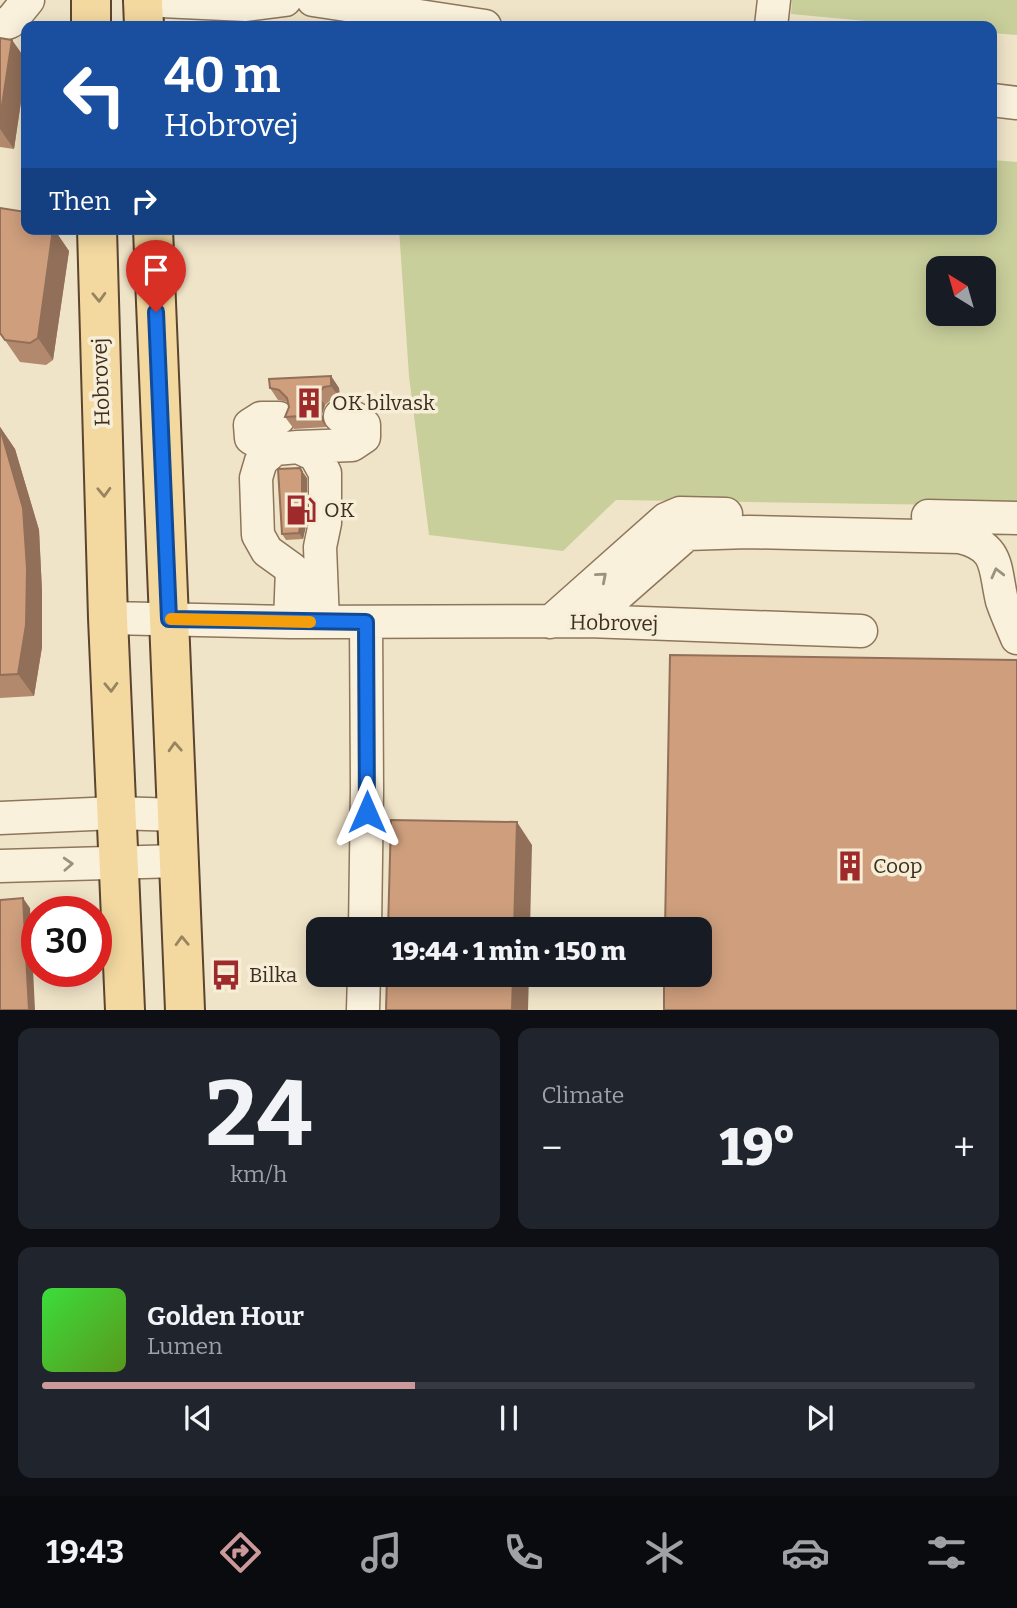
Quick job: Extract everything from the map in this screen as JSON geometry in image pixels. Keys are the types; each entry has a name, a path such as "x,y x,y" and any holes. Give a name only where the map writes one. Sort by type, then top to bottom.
{"main road":[{"path":"91,0 91,21"},
{"name":"Hobrovej","path":"97,235 108,618 125,1010"},
{"path":"153,235 185,1010"}],"street":[{"path":"0,25 10,22 28,0"},
{"path":"142,7 246,5 285,0"},
{"path":"313,0 452,21"},
{"path":"772,21 774,0"},
{"path":"997,101 1017,103"},
{"path":"284,438 352,446 364,437 364,425 355,418 340,416"},
{"path":"284,438 315,455 324,473 325,523 320,547 323,622"},
{"path":"284,438 261,461 256,478 258,535 267,551 292,569"},
{"path":"550,622 666,519 680,513 1017,518"},
{"path":"588,621 687,534 748,532 960,537 979,542 997,565 1003,602 1017,638"},
{"path":"292,569 307,561 320,547"},
{"path":"290,622 292,569"},
{"name":"Hobrovej","path":"108,618 290,622 588,621 861,631"},
{"path":"366,622 381,787 366,917"},
{"path":"0,818 116,813 179,815"},
{"path":"0,866 179,861"},
{"path":"363,1010 364,987"}],"green space":[{"path":"792,0 1017,0 1017,35 997,33 997,21 866,21 791,14"},
{"path":"997,160 1017,162 1017,506 616,500 563,551 429,535 409,376 399,235 997,235"}],"building":[{"path":"0,38 12,40 0,118"},
{"path":"0,208 21,211 21,235 52,235 38,338 30,343 5,340 0,333"},
{"path":"331,376 331,386 324,387 313,402 318,415 285,417 289,407 287,398 279,390 270,388 269,379"},
{"path":"0,428 23,508 27,569 26,625 18,674 0,675"},
{"path":"300,468 302,515 299,533 282,534 278,469"},
{"name":"Coop","path":"670,655 1017,660 1017,1010 664,1010 664,987 712,987 712,917 665,917"},
{"path":"391,820 517,822 514,917 388,917"},
{"path":"21,898 21,987 28,987 29,1010 0,1010 0,900"},
{"path":"387,987 513,987 512,1010 386,1010"}],"slow traffic":[{"path":"171,619 310,622"}],"place":[{"name":"OK bilvask","path":"309,403"},
{"name":"OK","path":"301,510"},
{"name":"Coop","path":"850,866"},
{"name":"Bilka","path":"226,975"}],"route":[{"path":"156,312 169,619 366,622 367,812"}]}
